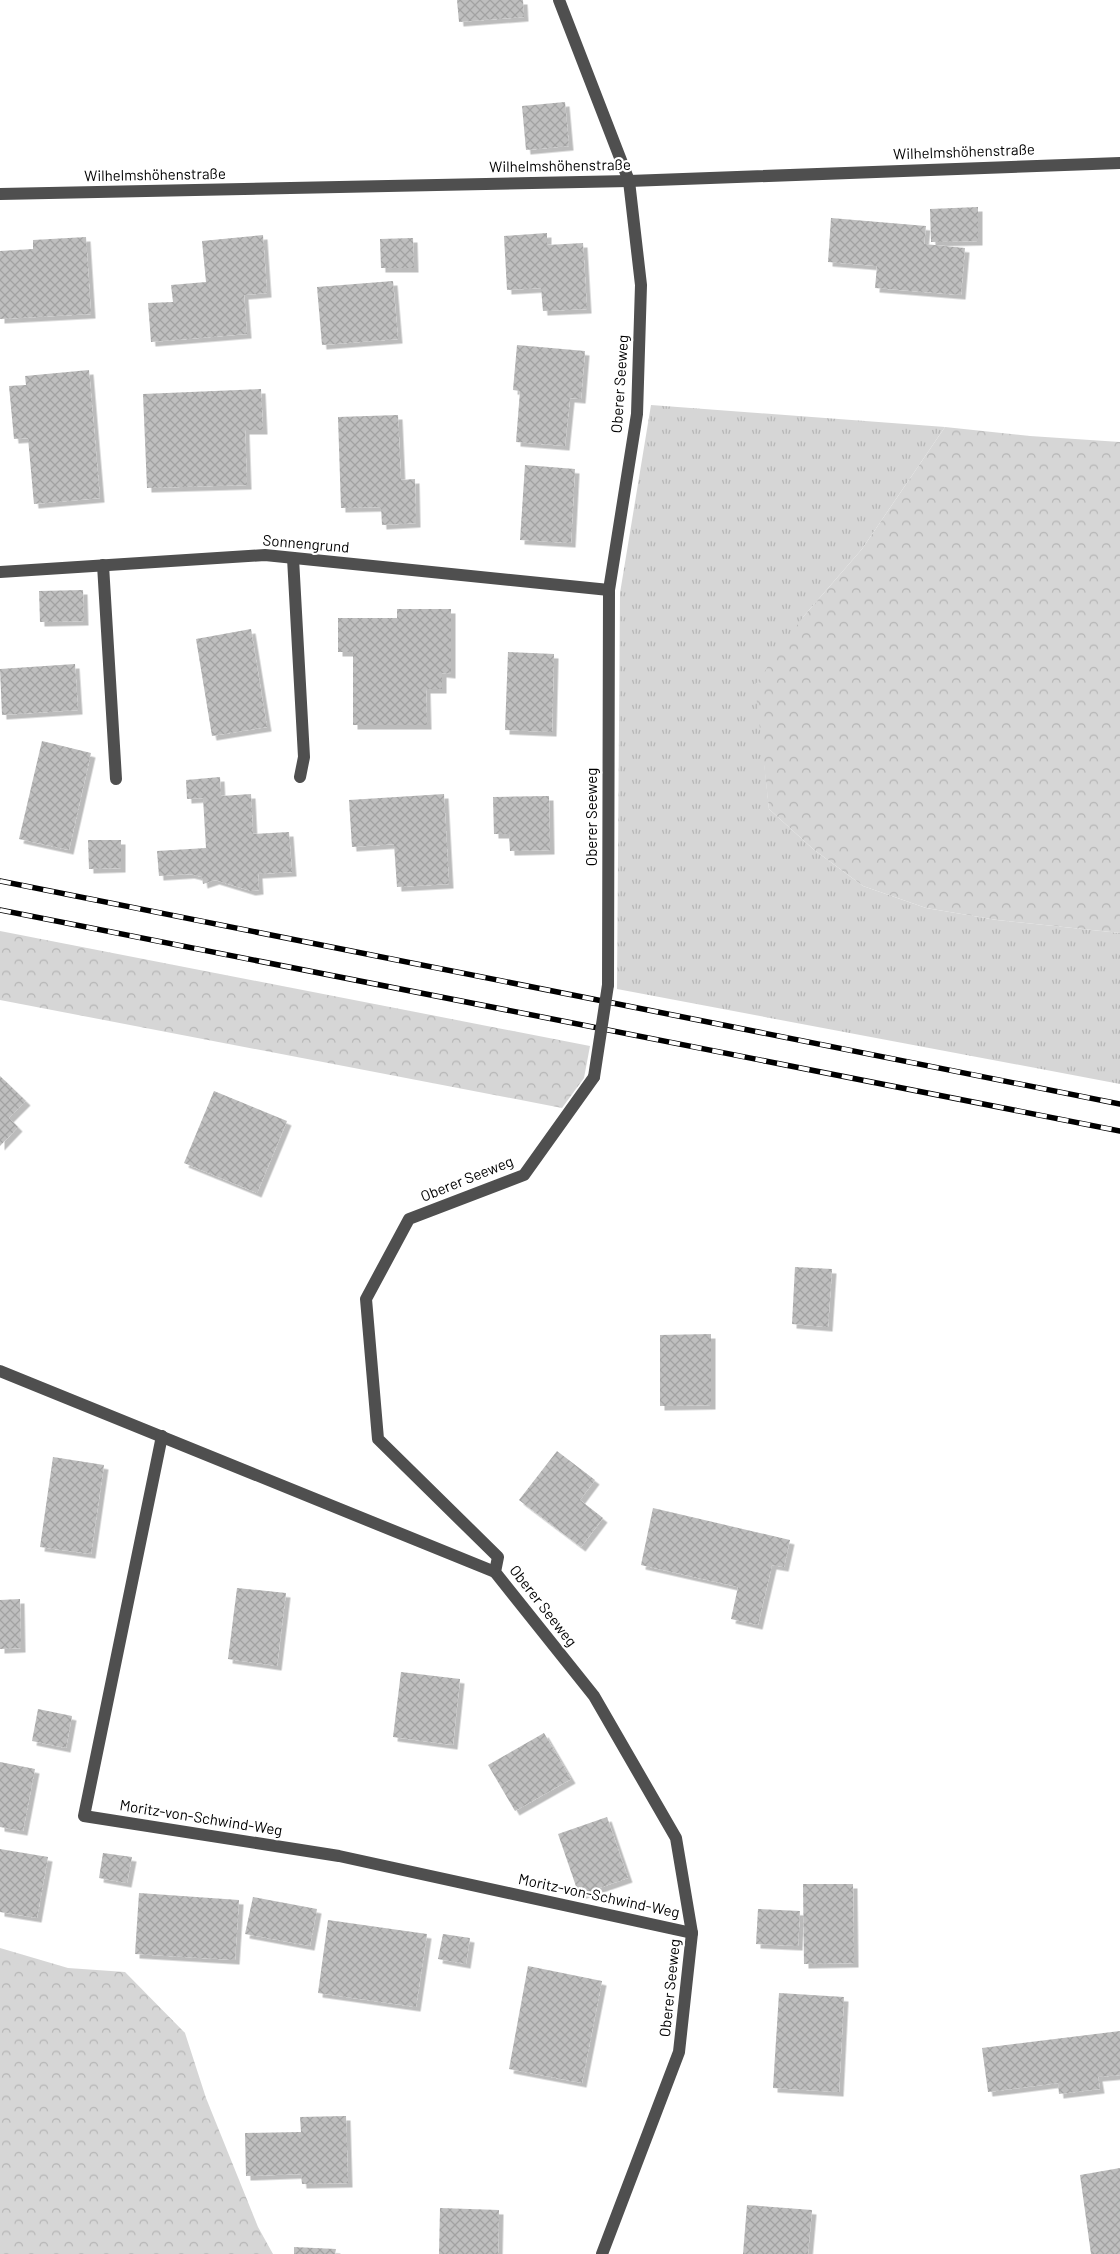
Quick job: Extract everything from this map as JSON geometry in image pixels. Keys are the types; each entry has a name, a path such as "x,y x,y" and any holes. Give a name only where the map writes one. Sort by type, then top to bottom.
{"street":[{"name":"Oberer Seeweg","path":"558,0 629,181 641,285 637,414 609,590 608,985 594,1077 524,1175 409,1219 366,1299 378,1439 498,1557 495,1572 594,1696 676,1838 692,1933 679,2052 602,2254"},
{"name":"Wilhelmshöhenstraße","path":"0,194 629,181 1120,162"},
{"name":"Sonnengrund","path":"0,572 265,555 609,590"},
{"path":"293,558 304,757 300,776"},
{"path":"103,565 116,779"},
{"path":"0,1372 495,1572"},
{"name":"Moritz-von-Schwind-Weg","path":"162,1436 84,1816 339,1856 692,1933"}],"green space":[{"path":"651,405 945,427 862,549 803,617 764,761 769,809 813,849 863,886 926,908 997,920 1120,933 1120,1084 617,989 620,593"},
{"path":"945,427 1030,436 1120,442 1120,933 997,920 926,908 863,886 813,849 769,809 755,685 803,617 862,549"},
{"path":"0,931 590,1046 584,1078 562,1108 0,1000"},
{"path":"0,1948 68,1968 125,1972 185,2033 206,2098 258,2227 273,2254 0,2254"}],"building":[{"path":"457,0 523,0 524,17 459,22"},
{"path":"565,102 569,146 526,150 522,106"},
{"path":"978,207 978,241 931,242 930,209"},
{"path":"831,218 926,226 924,244 965,248 961,295 875,288 877,266 828,262"},
{"path":"547,233 547,245 583,243 587,309 543,311 541,288 507,290 504,236"},
{"path":"263,235 267,293 244,295 247,334 151,342 148,303 173,302 171,285 206,282 202,241"},
{"path":"86,237 91,314 0,319 0,251 33,249 33,240"},
{"path":"413,238 414,268 381,268 380,239"},
{"path":"393,281 398,339 322,345 317,287"},
{"path":"517,345 585,351 581,399 570,398 565,446 516,442 520,391 513,390"},
{"path":"89,370 100,498 34,504 28,438 14,439 9,386 26,385 25,376"},
{"path":"261,389 263,430 245,430 247,485 147,488 143,394"},
{"path":"398,415 401,480 415,479 416,523 382,525 381,507 341,508 338,417"},
{"path":"525,465 575,469 571,543 520,540"},
{"path":"83,590 84,621 40,622 39,591"},
{"path":"397,609 451,609 451,674 442,673 442,689 426,689 427,725 353,725 353,652 338,652 338,618 397,618"},
{"path":"251,629 267,727 212,736 196,639"},
{"path":"508,652 554,654 552,732 505,730"},
{"path":"75,664 78,710 2,715 0,669"},
{"path":"42,741 91,753 69,850 19,839"},
{"path":"220,777 221,796 251,794 253,834 289,832 292,872 258,874 259,890 251,891 215,880 203,884 202,877 190,874 159,876 157,851 206,848 203,798 187,799 186,780"},
{"path":"444,794 449,884 397,887 394,844 352,847 349,800"},
{"path":"549,796 550,850 510,851 509,834 494,834 493,797"},
{"path":"88,840 121,840 121,868 89,869"},
{"path":"0,1076 26,1101 9,1118 18,1127 0,1146"},
{"path":"214,1091 287,1121 257,1193 184,1163"},
{"path":"795,1267 832,1269 828,1327 792,1324"},
{"path":"711,1334 711,1405 660,1406 660,1335"},
{"path":"557,1451 595,1480 580,1500 603,1518 581,1547 519,1500"},
{"path":"53,1457 104,1465 91,1554 40,1547"},
{"path":"653,1508 790,1540 784,1567 772,1565 758,1625 731,1619 738,1587 641,1565"},
{"path":"237,1588 286,1593 277,1666 228,1659"},
{"path":"20,1599 21,1648 0,1649 0,1600"},
{"path":"401,1672 460,1679 453,1745 393,1737"},
{"path":"38,1709 72,1716 66,1748 32,1741"},
{"path":"544,1733 571,1779 515,1811 488,1765"},
{"path":"0,1762 35,1769 23,1831 0,1827"},
{"path":"607,1817 628,1878 579,1895 558,1834"},
{"path":"0,1849 48,1857 37,1918 0,1912"},
{"path":"103,1853 132,1857 127,1883 99,1878"},
{"path":"803,1884 853,1884 854,1963 804,1964"},
{"path":"139,1893 239,1900 235,1960 135,1954"},
{"path":"253,1897 317,1909 310,1946 245,1934"},
{"path":"758,1909 800,1911 798,1946 756,1944"},
{"path":"328,1920 427,1934 416,2007 318,1993"},
{"path":"443,1934 470,1938 466,1964 438,1959"},
{"path":"528,1966 602,1981 582,2083 509,2069"},
{"path":"779,1993 844,1997 839,2092 773,2088"},
{"path":"1120,2031 1120,2075 1098,2077 1100,2089 1059,2094 1058,2083 988,2092 982,2048"},
{"path":"346,2116 348,2183 302,2184 301,2174 246,2176 245,2133 301,2132 300,2117"},
{"path":"1120,2168 1120,2254 1091,2254 1080,2175"},
{"path":"747,2205 812,2210 808,2254 743,2254"},
{"path":"440,2208 499,2210 498,2254 439,2254"},
{"path":"294,2247 336,2249 335,2254 294,2254"}],"railway":[{"path":"0,881 1120,1104"},
{"path":"0,910 1120,1131"}]}
